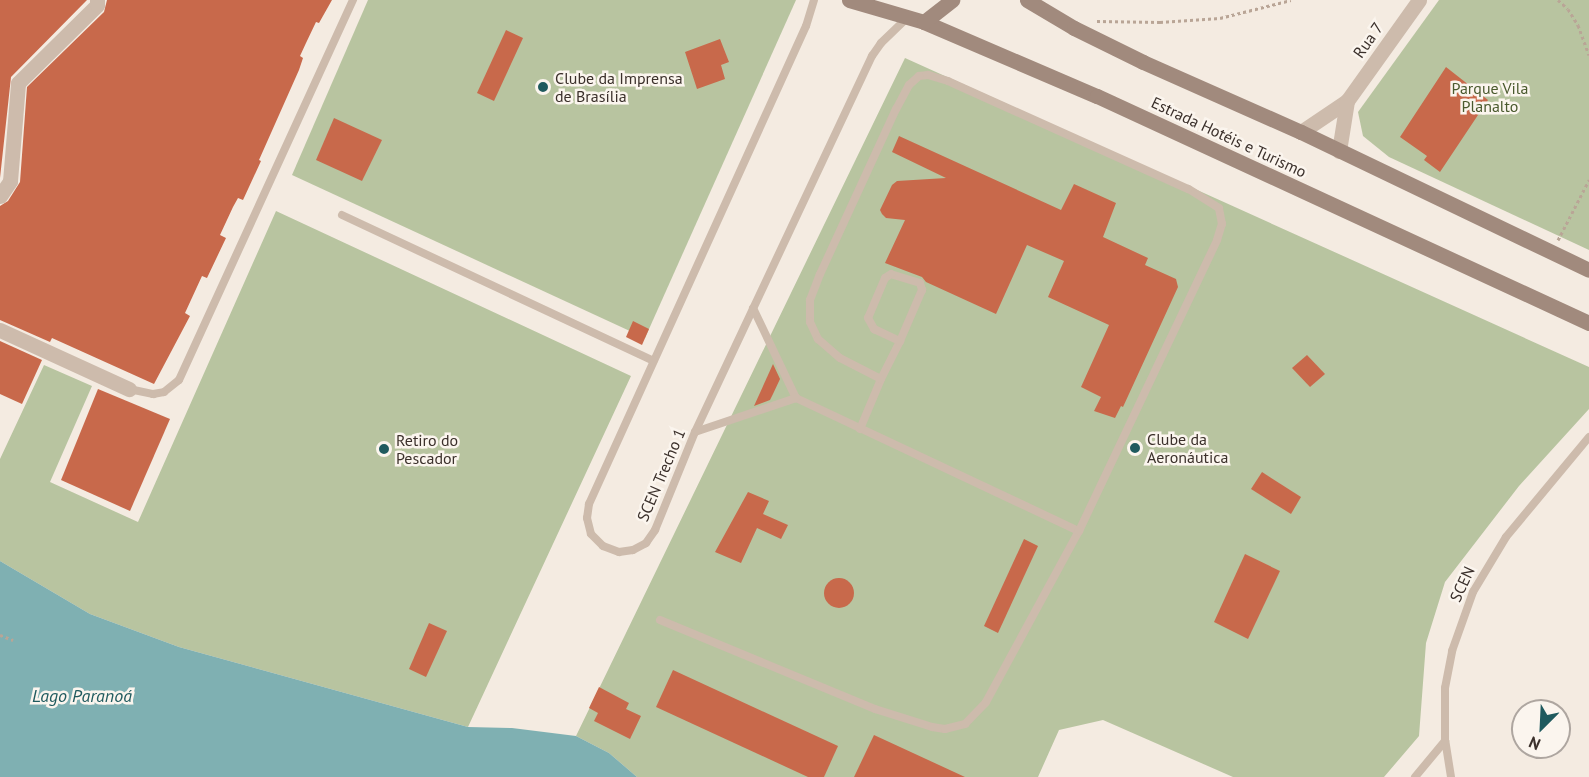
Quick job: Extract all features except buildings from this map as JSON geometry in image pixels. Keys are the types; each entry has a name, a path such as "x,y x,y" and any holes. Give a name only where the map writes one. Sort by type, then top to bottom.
{"main road":[{"name":"Estrada Hotéis e Turismo","path":"849,0 924,22 1097,96 1589,323"},
{"path":"924,22 952,0"},
{"name":"Estrada Hotéis e Turismo","path":"1027,0 1074,28 1143,62 1301,132 1589,270"}],"street":[{"path":"0,196 10,181 18,83 97,5 97,0"},
{"name":"Rua 7","path":"1301,132 1347,101 1419,0"},
{"name":"Rua 7","path":"1340,151 1347,101"},
{"path":"0,330 129,388"}],"lane":[{"path":"129,388 153,394 164,392 179,380 353,0"},
{"name":"SCEN Trecho 1","path":"814,0 806,26 589,504 587,519 591,534 603,546 619,552 633,550 646,543 655,530 695,432 872,56 880,43 908,17"},
{"path":"660,620 875,709 932,727 954,728 971,720 986,702 1079,531 1217,240 1222,217 1219,208 1213,202 948,81 928,75 919,76 909,85 896,109 810,300 810,322 818,339 840,358 880,379"},
{"path":"342,215 653,361"},
{"path":"860,429 880,379 900,341 922,290 920,283 891,274 885,278 868,318 874,329 900,341"},
{"path":"753,308 796,398 1079,531"},
{"path":"695,432 796,398"},
{"name":"SCEN","path":"1451,777 1445,741 1445,688 1452,651 1473,592 1506,537 1589,437"},
{"path":"1414,777 1445,741"}],"path":[{"path":"1094,21 1160,22 1220,18 1291,0"},
{"path":"1558,0 1568,9 1578,26 1589,55"},
{"path":"1552,253 1589,180"},
{"path":"0,635 13,640"}],"green space":[{"name":"Clube da Imprensa de Brasília","path":"368,0 796,0 645,338 292,175"},
{"name":"Parque Vila Planalto","path":"1439,0 1589,0 1589,250 1389,157 1363,136 1358,112"},
{"name":"Clube da Aeronáutica","path":"905,58 1589,367 1589,409 1519,486 1445,582 1426,643 1419,736 1384,777 1233,777 1103,720 1059,730 1038,777 637,777 609,753 576,736"},
{"name":"Retiro do Pescador","path":"276,211 631,376 468,727 179,647 90,614 0,561 0,459 44,365 92,386 50,482 138,522"}],"water":[{"name":"Lago Paranoá","path":"0,561 90,614 179,647 468,727 512,728 576,736 609,753 637,777 0,777"}],"place":[{"name":"Clube da Imprensa de Brasília","path":"543,87"},
{"name":"Clube da Aeronáutica","path":"1135,448"},
{"name":"Retiro do Pescador","path":"384,449"}]}
